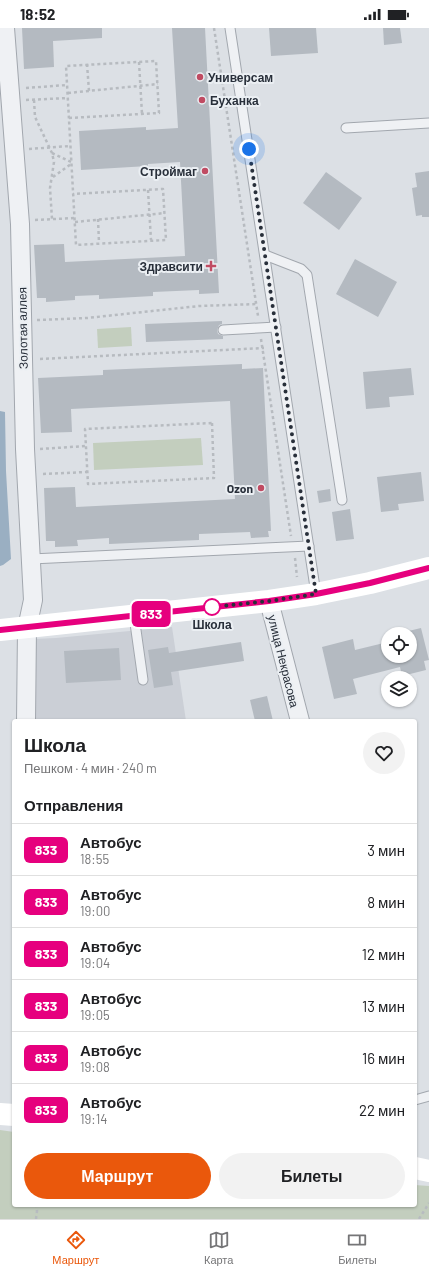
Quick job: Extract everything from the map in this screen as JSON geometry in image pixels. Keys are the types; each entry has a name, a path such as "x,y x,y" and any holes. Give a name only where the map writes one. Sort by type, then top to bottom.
{"street":[{"name":"Золотая аллея","path":"5,28 20,221 26,475 33,600 27,628 26,719"},
{"path":"0,630 269,601 316,594 428,572"},
{"name":"улица Некрасова","path":"269,601 299,719"},
{"path":"0,1114 12,1115"},
{"path":"417,1168 429,1171"}],"lane":[{"path":"230,28 316,594"},
{"path":"346,128 429,123"},
{"path":"265,256 301,270 307,275 342,500"},
{"path":"223,330 276,327"},
{"path":"31,560 309,546"},
{"path":"134,616 143,680"},
{"path":"417,1099 429,1096"}],"path":[{"path":"214,28 297,577"},
{"path":"69,118 159,113 156,61 66,66 70,146 76,244 166,240 163,189 73,194"},
{"path":"139,62 142,114"},
{"path":"87,64 88,91"},
{"path":"68,93 158,84"},
{"path":"10,95 67,85"},
{"path":"10,95 34,100 68,98"},
{"path":"34,100 35,117 52,153 54,162 50,188 52,219"},
{"path":"14,149 70,146"},
{"path":"52,153 71,163"},
{"path":"52,177 71,163"},
{"path":"148,190 151,240"},
{"path":"20,221 52,219 98,220 165,213"},
{"path":"98,220 99,243"},
{"path":"22,321 87,318 199,306 272,303"},
{"path":"23,360 279,348"},
{"path":"212,424 214,478 88,484 87,472 85,430 212,424"},
{"path":"26,449 86,446"},
{"path":"26,475 87,472"},
{"path":"419,1219 429,1203"},
{"path":"36,1207 36,1219"}],"shaded area":[{"path":"172,627 186,719 33,719 33,639"}],"green space":[{"path":"131,327 132,346 98,348 97,329"},
{"path":"201,438 203,465 94,470 93,443"},
{"path":"0,1130 12,1132 12,1207 417,1207 417,1185 429,1186 429,1219 0,1219"}],"water":[{"path":"0,411 5,412 6,471 11,559 0,566"}],"building":[{"path":"22,28 102,28 102,38 53,41 54,67 24,69"},
{"path":"172,28 205,28 219,293 199,294 199,290 153,292 153,296 99,299 99,295 75,296 75,300 46,302 46,298 37,298 34,245 64,244 65,262 185,256 180,162 148,164 148,166 81,170 79,131 146,127 146,130 178,128"},
{"path":"269,28 316,28 318,53 271,56"},
{"path":"383,28 400,28 402,43 384,45"},
{"path":"429,171 429,217 422,217 422,215 416,216 412,188 417,187 415,173"},
{"path":"326,172 362,198 339,230 303,203"},
{"path":"355,259 397,282 378,317 336,294"},
{"path":"222,321 222,324 219,325 217,330 218,334 223,336 223,339 146,342 145,324"},
{"path":"242,364 242,369 263,368 271,531 268,531 269,537 251,538 250,532 199,534 199,540 109,544 109,538 77,540 78,546 55,547 55,541 46,541 44,488 75,487 76,507 235,499 230,401 71,409 72,432 41,433 38,378 103,375 103,370"},
{"path":"411,368 414,395 389,397 390,407 366,409 363,372"},
{"path":"421,472 424,501 398,504 399,510 381,512 377,477"},
{"path":"330,489 331,501 319,503 317,491"},
{"path":"350,509 354,539 336,541 332,512"},
{"path":"421,628 429,660 424,661 426,670 417,672 417,671 401,671 400,667 353,679 357,694 334,699 322,647 353,639 355,650 381,644 381,663 417,663 417,629"},
{"path":"241,642 244,661 171,672 173,685 154,688 148,650 168,647 169,653"},
{"path":"119,648 121,680 66,683 64,651"},
{"path":"267,696 273,719 255,719 250,700"}],"bus line":[{"name":"833","path":"0,630 269,601 316,594 370,583 429,568"}],"place":[{"name":"Универсам","path":"200,77"},
{"name":"Буханка","path":"202,100"},
{"name":"Строймаг","path":"205,171"},
{"name":"Здравсити","path":"211,266"},
{"name":"Ozon","path":"261,488"},
{"name":"Школа","path":"212,607"}],"route":[{"path":"212,607 316,594 249,149"}]}
